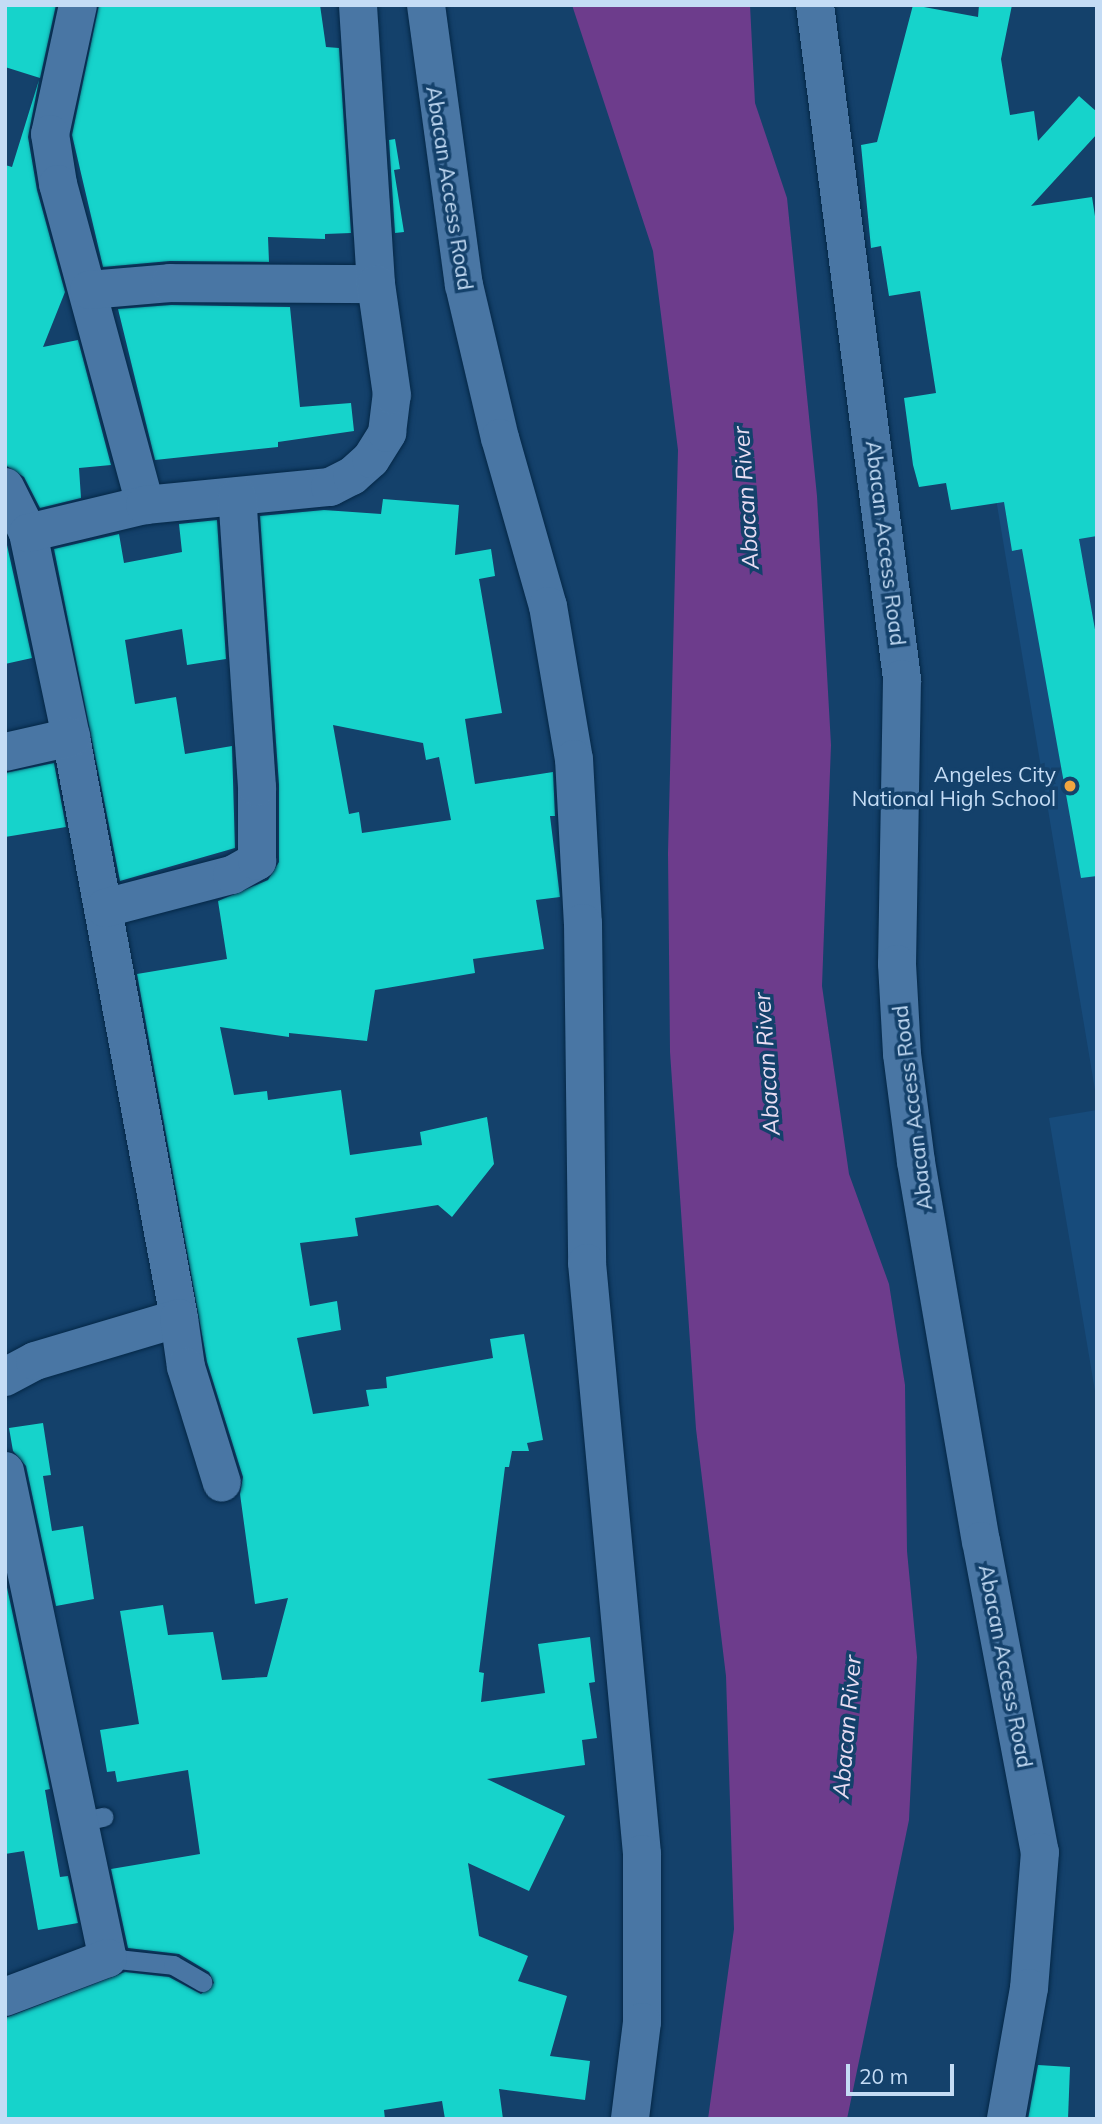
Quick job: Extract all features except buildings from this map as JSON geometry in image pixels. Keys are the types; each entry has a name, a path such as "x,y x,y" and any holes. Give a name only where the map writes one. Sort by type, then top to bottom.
{"street":[{"path":"78,5 50,134 58,184 89,290 145,505"},
{"path":"28,533 145,505 330,487 371,459 387,433 392,395 376,284 358,5"},
{"name":"Abacan Access Road","path":"426,5 464,285 500,438 548,606 574,759 583,923 587,1263 642,1854 642,2022 630,2119"},
{"name":"Abacan Access Road","path":"815,5 902,678 897,964 902,1054 918,1176 1040,1852 1030,1988 1006,2119"},
{"path":"89,290 170,283 376,284"},
{"path":"5,487 28,533 105,908 186,1367 222,1483"},
{"path":"105,908 232,874 257,861 257,787 237,496"},
{"path":"5,752 71,737"},
{"path":"5,1377 35,1361 179,1318"},
{"path":"5,1471 91,1820 108,1958 5,1997"}],"lane":[{"path":"108,1958 173,1965 202,1982"}],"shaded area":[{"name":"Angeles City National High School","path":"1097,451 1097,1102 991,469"},
{"path":"1097,1110 1097,1403 1049,1118"}],"water":[{"name":"Abacan River","path":"572,5 750,5 755,103 787,198 817,496 831,745 822,986 849,1174 889,1284 905,1385 907,1551 917,1657 909,1820 847,2119 708,2119 734,1929 726,1676 696,1429 670,1052 668,853 678,450 653,251"}],"place":[{"name":"Angeles City National High School","path":"1070,786"}]}
